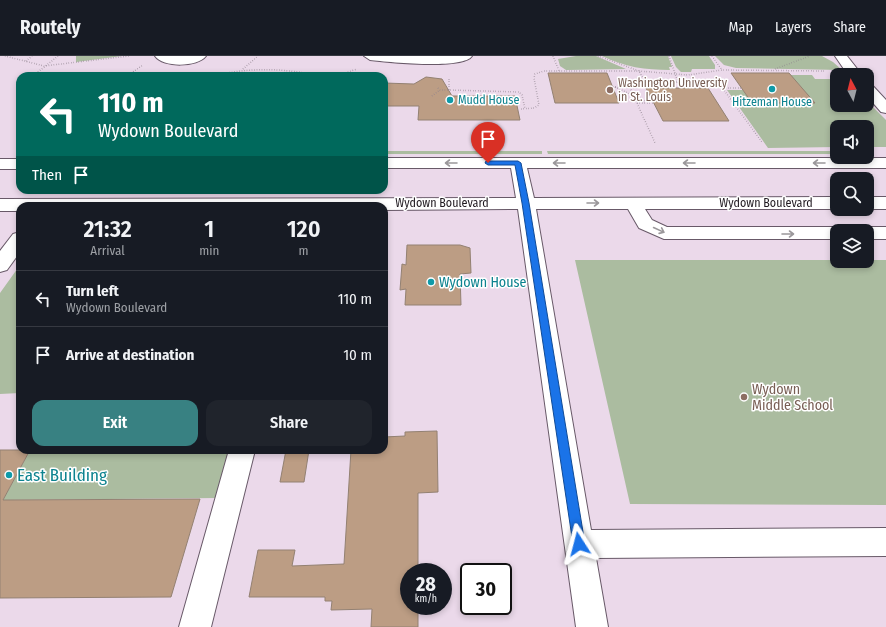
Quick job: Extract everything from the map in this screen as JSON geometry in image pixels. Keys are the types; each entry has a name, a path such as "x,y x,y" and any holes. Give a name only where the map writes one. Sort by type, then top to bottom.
{"street":[{"path":"161,56 164,59 177,61 200,56"},
{"path":"370,56 424,61 452,59 466,56"},
{"path":"841,56 849,68"},
{"path":"874,96 886,109"},
{"path":"388,163 886,163"},
{"path":"518,163 526,203 592,627"},
{"path":"0,164 16,164"},
{"path":"633,203 645,224 664,233 830,234"},
{"name":"Wydown Boulevard","path":"388,204 830,203"},
{"path":"874,203 886,203"},
{"name":"Wydown Boulevard","path":"0,204 16,204"},
{"path":"874,233 886,233"},
{"path":"0,265 16,243"},
{"path":"195,627 241,454"},
{"path":"579,544 886,542"}],"path":[{"path":"5,56 44,66 129,56"},
{"path":"25,61 32,56"},
{"path":"38,72 58,56"},
{"path":"243,69 258,56"},
{"path":"553,56 559,71"},
{"path":"598,56 639,71 645,82"},
{"path":"670,56 680,88"},
{"path":"712,56 722,70"},
{"path":"772,70 810,56"},
{"path":"449,90 449,73 452,59"},
{"path":"350,72 356,70 358,66"},
{"path":"230,72 243,69 291,70 301,72"},
{"path":"522,109 534,108 539,105 535,74 540,72 639,71 688,75 722,70 830,72"},
{"path":"688,75 692,82"},
{"path":"658,149 627,81 718,82 763,144"},
{"path":"629,87 614,87 648,102"},
{"path":"723,88 741,88"},
{"path":"432,96 439,89 519,92 522,95 525,109"},
{"path":"637,103 654,103"}],"green space":[{"path":"76,56 122,56 76,62"},
{"path":"576,56 596,56 626,69 566,70 560,66 558,59"},
{"path":"602,56 668,56 672,67 669,67 670,70 644,68 619,63"},
{"path":"671,56 709,56 715,65 715,69 692,69 691,72 681,72 676,67"},
{"path":"715,56 822,56 840,68 830,68 830,70 736,68 724,65"},
{"path":"790,75 812,75 815,79 830,79 830,112 874,112 874,108 886,120 886,147 874,147 874,120 830,120 830,147 768,148 727,90 743,90 753,103 814,103"},
{"path":"388,151 542,151 542,154 388,154"},
{"path":"547,151 830,151 830,154 548,154"},
{"name":"Wydown Middle School","path":"575,260 830,260 830,268 874,268 874,260 886,260 886,505 630,504"},
{"path":"16,271 16,393 0,394 0,293"},
{"path":"28,454 231,454 218,498 3,500"}],"building":[{"path":"548,73 607,73 619,103 555,103"},
{"name":"Hitzeman House","path":"731,73 789,73 815,103 752,103"},
{"name":"Mudd House","path":"426,77 442,79 452,96 515,96 520,120 418,120 419,106 388,106 388,83 414,84"},
{"path":"646,88 708,88 729,121 663,121"},
{"name":"Wydown House","path":"407,245 460,245 470,248 471,273 460,274 461,305 405,305 406,289 400,290 402,264 406,265"},
{"path":"437,431 438,492 418,493 418,563 400,563 400,615 418,615 418,627 371,627 372,609 331,610 332,601 325,601 325,597 249,597 258,550 295,550 292,566 344,564 351,454 388,454 388,437 405,436 405,432"},
{"name":"East Building","path":"0,450 16,450 16,454 28,454 3,500 200,499 171,597 0,598"},
{"path":"285,454 308,454 304,482 280,482"}],"place":[{"name":"Hitzeman House","path":"772,89"},
{"name":"Washington University in St. Louis","path":"610,90"},
{"name":"Mudd House","path":"450,100"},
{"name":"Wydown House","path":"431,282"},
{"name":"Wydown Middle School","path":"744,397"},
{"name":"East Building","path":"9,475"}],"route":[{"path":"488,163 518,163 526,203 579,544"}]}
